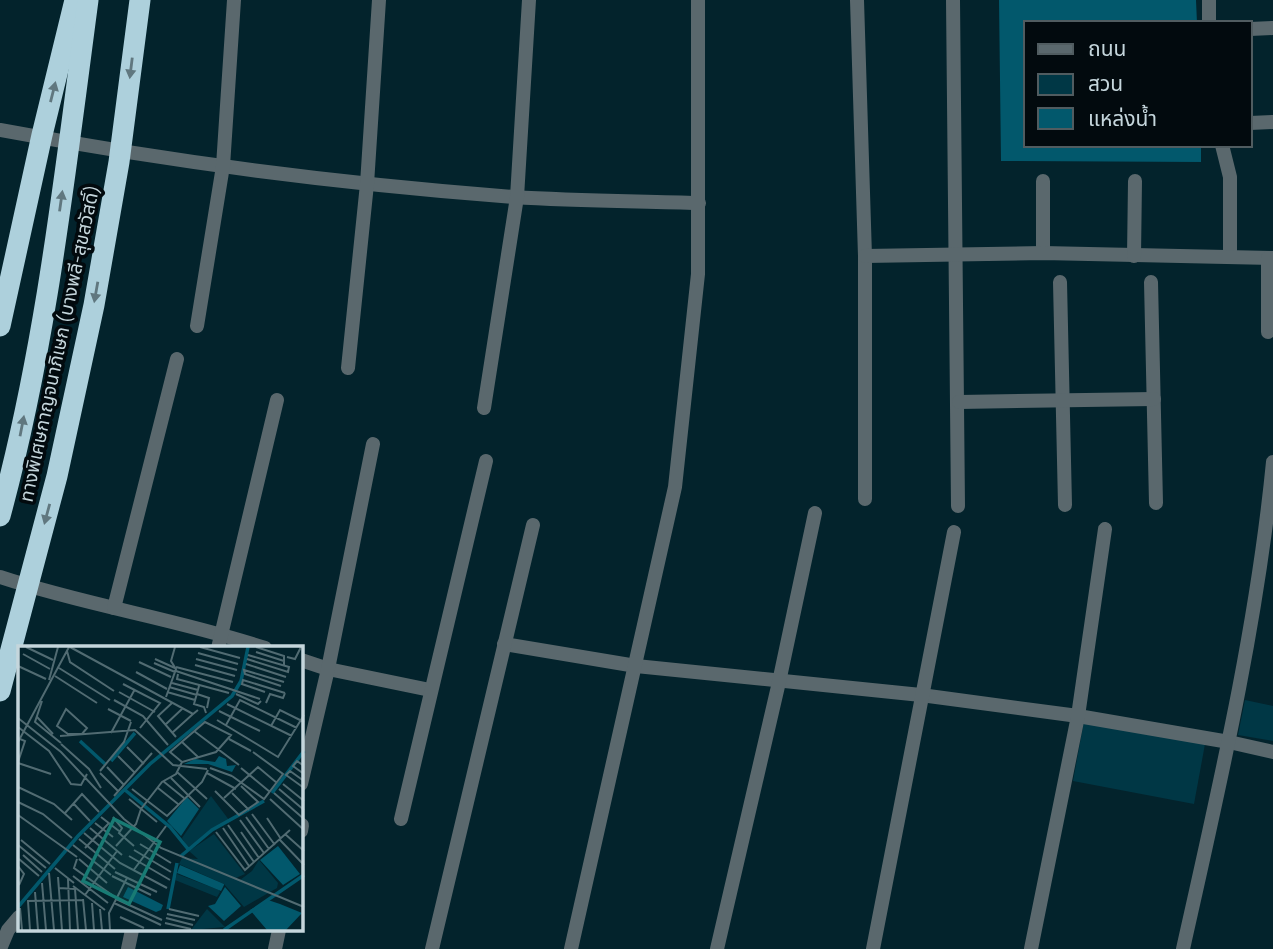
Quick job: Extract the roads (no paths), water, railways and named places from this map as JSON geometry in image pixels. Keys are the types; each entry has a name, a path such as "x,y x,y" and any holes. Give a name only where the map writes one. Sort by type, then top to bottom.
{"highway":[{"path":"0,326 39,147 75,0"},
{"name":"ทางพิเศษกาญจนาภิเษก (บางพลี-สุขสวัสดิ์)","path":"0,516 15,460 48,292 88,0"},
{"name":"ทางพิเศษกาญจนาภิเษก (บางพลี-สุขสวัสดิ์)","path":"0,691 57,476 94,305 119,162 140,0"}],"street":[{"path":"197,326 223,166 234,0"},
{"path":"348,368 368,184 379,0"},
{"path":"484,408 517,197 529,0"},
{"path":"571,949 675,487 698,274 698,0"},
{"path":"857,0 865,256 865,499"},
{"path":"953,0 958,506"},
{"path":"1209,0 1209,21"},
{"path":"1252,29 1273,28"},
{"path":"1252,123 1273,122"},
{"path":"0,130 223,166 368,184 517,197 699,203"},
{"path":"1222,147 1230,177 1230,257"},
{"path":"1043,181 1043,253"},
{"path":"1134,256 1135,181"},
{"path":"865,256 1043,253 1271,258 1268,332"},
{"path":"1060,282 1065,505"},
{"path":"1151,282 1156,503"},
{"path":"114,608 177,359"},
{"path":"959,402 1154,399"},
{"path":"220,641 277,400"},
{"path":"303,775 328,669 373,444"},
{"path":"401,819 486,461"},
{"path":"1183,949 1229,742 1266,535 1273,462"},
{"path":"717,949 815,513"},
{"path":"432,949 533,525"},
{"path":"1031,949 1078,716 1105,529"},
{"path":"873,949 954,532"},
{"path":"0,577 220,641 252,646"},
{"path":"504,644 636,666 921,695 1078,716 1273,752"},
{"path":"303,661 328,669 430,690"},
{"path":"0,949 8,930 18,918"}],"water":[{"path":"999,0 1196,0 1197,21 1024,21 1024,147 1201,147 1201,162 1001,161"}]}
